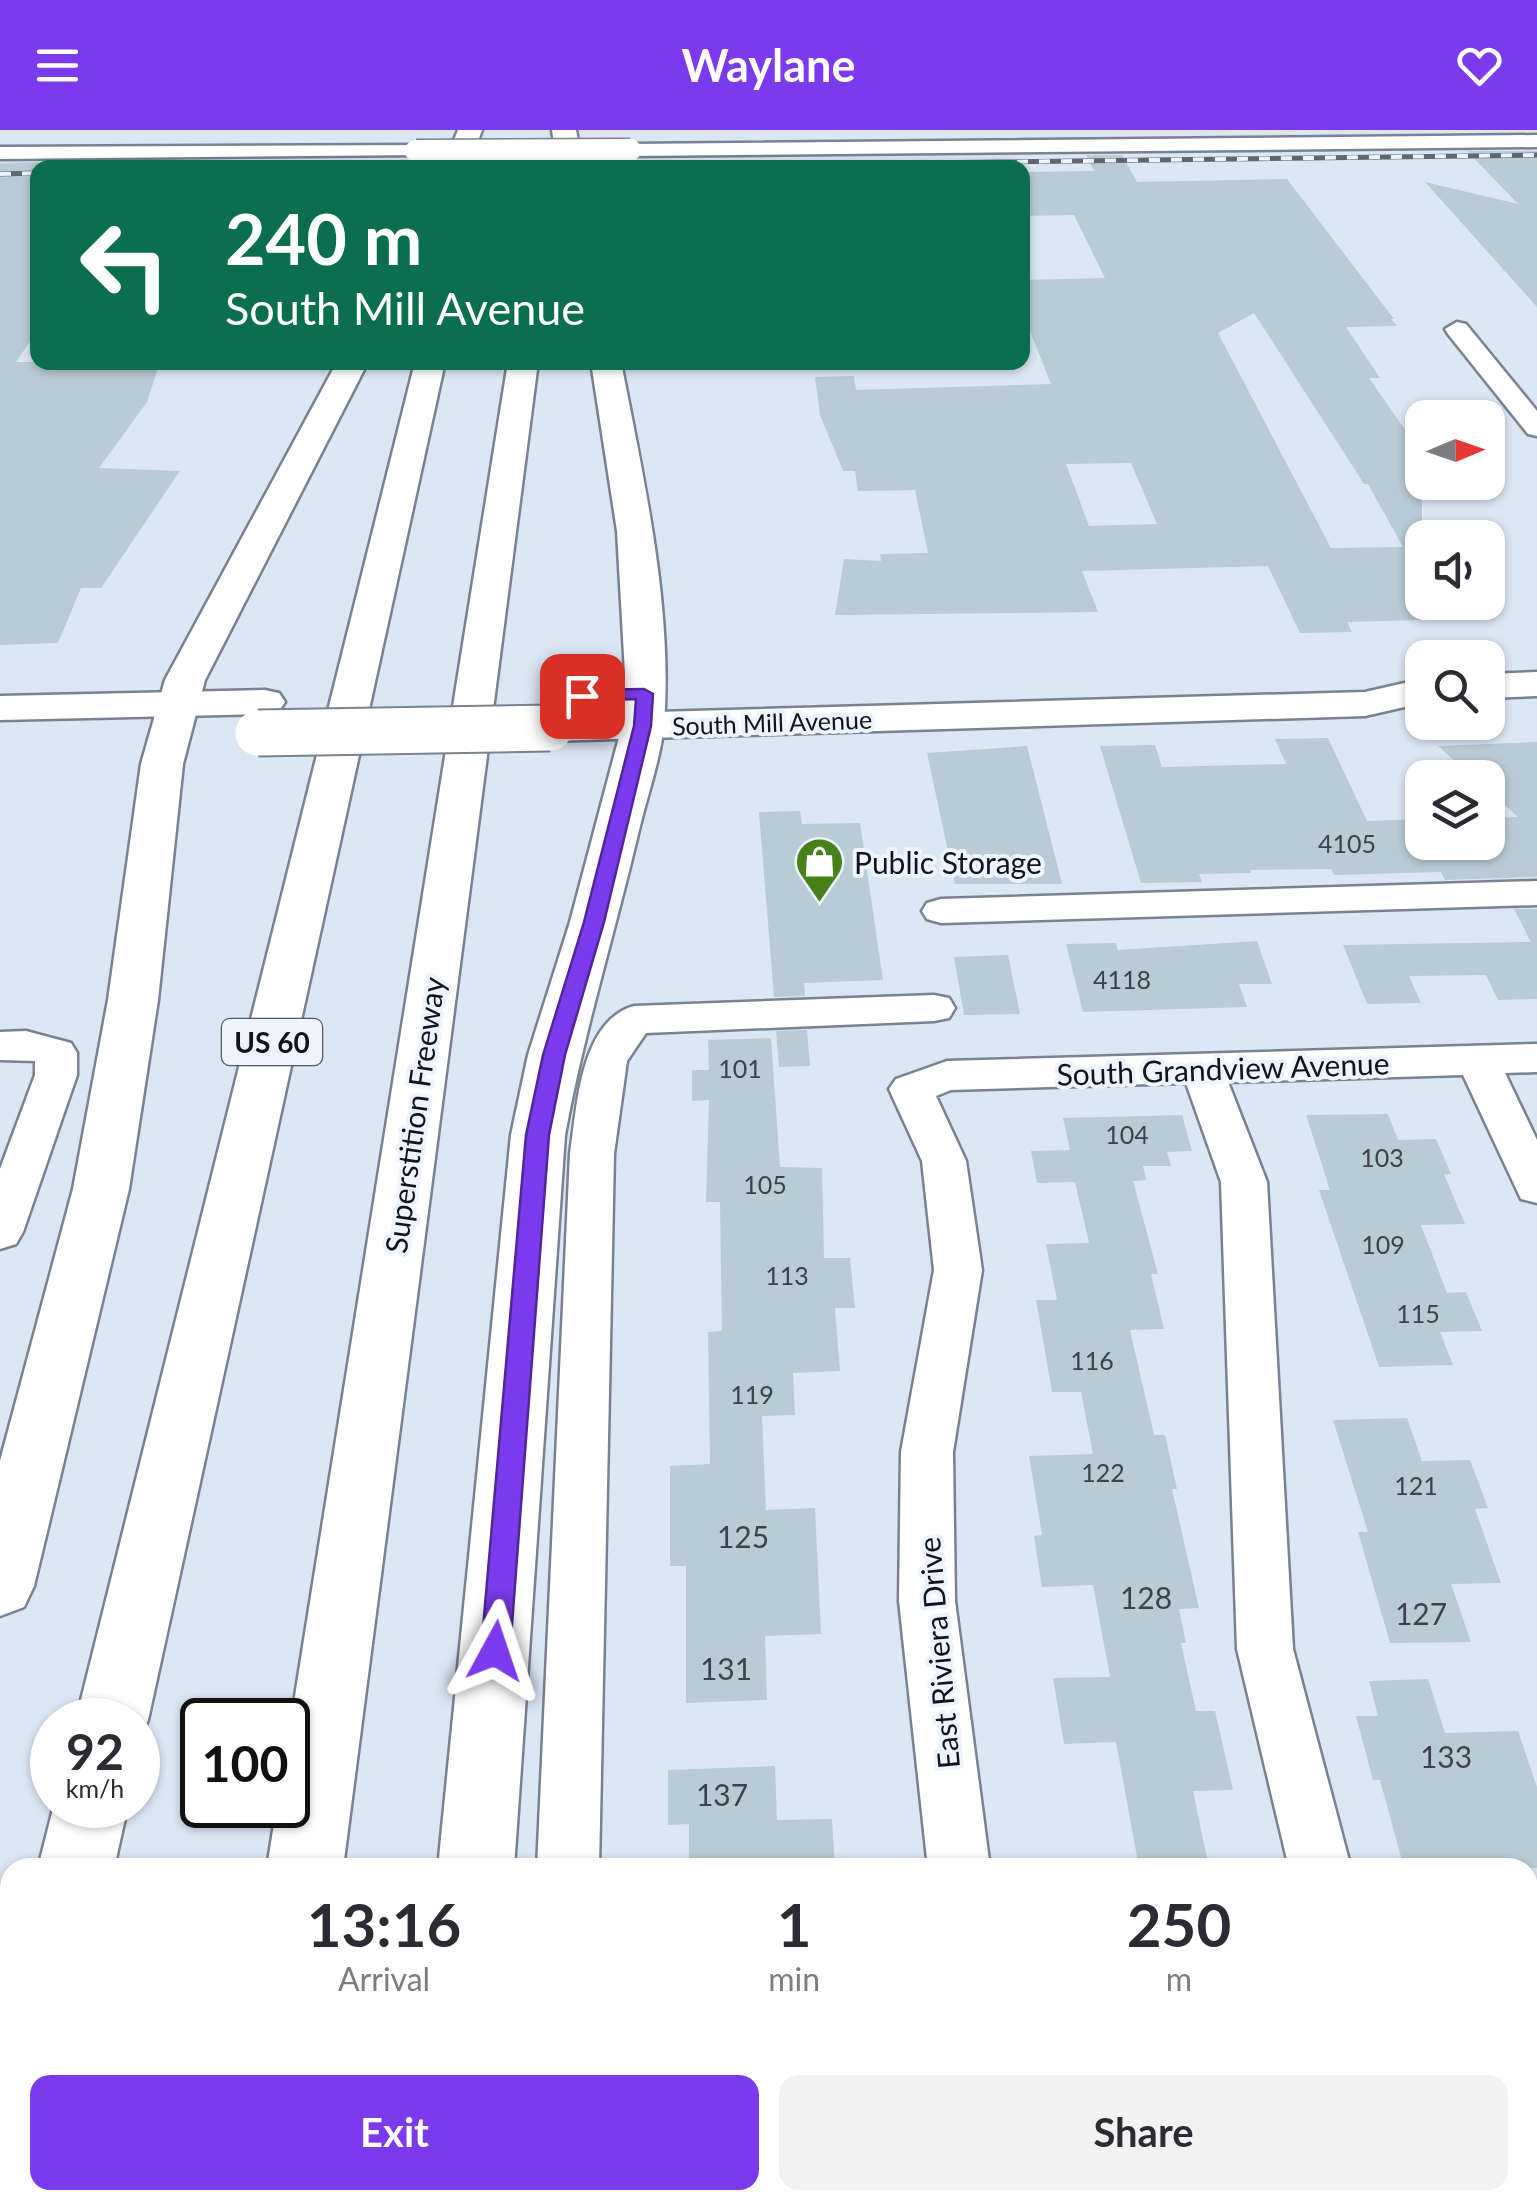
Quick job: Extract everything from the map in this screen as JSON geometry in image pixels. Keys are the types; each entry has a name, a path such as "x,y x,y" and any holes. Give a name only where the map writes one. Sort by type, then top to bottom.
{"main road":[{"path":"458,160 470,130"},
{"path":"477,160 484,130"},
{"path":"552,160 556,130"},
{"path":"564,130 570,160"},
{"path":"0,1586 101,1189 134,1000 173,719 185,680 349,370"},
{"name":"US 60","path":"117,1698 428,370"},
{"name":"Superstition Freeway","path":"306,1858 522,370"},
{"path":"477,1858 538,1135 554,1055 594,922 644,710 635,531 607,370"},
{"path":"1505,685 1537,684"},
{"name":"South Mill Avenue","path":"0,708 173,719 644,710 1365,704 1405,693"},
{"name":"South Mill Avenue","path":"0,738 173,719"},
{"path":"79,1858 86,1828"}],"street":[{"path":"315,152 323,130"},
{"path":"0,153 416,152 786,139 1537,141"},
{"path":"1457,328 1537,428"},
{"path":"941,912 1537,893"},
{"path":"568,1858 592,1154 606,1059 634,1020 934,1008"},
{"path":"0,1046 26,1045 56,1053 56,1075 0,1232"},
{"name":"South Grandview Avenue","path":"911,1089 948,1076 1537,1058"},
{"path":"1478,1060 1537,1187"},
{"path":"1202,1069 1244,1182 1265,1649 1317,1858"},
{"name":"East Riviera Drive","path":"911,1089 944,1161 958,1270 927,1452 927,1601 958,1858"}],"building":[{"path":"1467,151 1537,151 1537,307 1425,182 1518,204"},
{"path":"1086,155 1122,155 1137,182 1287,179 1397,326 1346,327 1380,378 1369,378 1405,430 1405,500 1422,500 1422,520 1405,520 1405,620 1422,620 1347,622 1352,632 1300,633 1268,566 1082,571 1098,612 835,615 844,559 881,561 880,554 928,553 915,490 858,491 855,471 843,471 820,415 815,377 854,376 856,390 1051,384 1030,331 1030,280 1105,278 1074,215 1030,216 1030,172 1094,171","holes":["1254,313 1364,484 1368,484 1403,547 1331,548 1218,333","1131,463 1157,524 1089,526 1066,464"]},
{"path":"30,162 30,342 16,362 30,362 30,370 157,370 147,402 99,468 180,471 101,588 81,588 58,643 0,645 0,163"},
{"path":"1328,738 1367,821 1405,820 1405,860 1505,860 1505,817 1518,817 1505,805 1505,760 1454,760 1438,746 1537,742 1537,877 1445,880 1441,872 1334,875 1331,869 1250,870 1251,873 1199,874 1202,882 1141,883 1100,746 1155,745 1162,767 1286,764 1275,739"},
{"path":"1027,746 1062,884 955,884 927,753"},
{"name":"Public Storage","path":"800,811 802,824 860,823 883,980 804,983 805,996 774,997 759,812"},
{"path":"1514,909 1537,909 1537,999 1498,1000 1486,975 1409,976 1421,1003 1367,1004 1343,945 1531,942"},
{"path":"1257,941 1272,984 1239,984 1247,1007 1083,1012 1066,944 1116,943 1118,950"},
{"path":"1008,955 1020,1014 964,1015 954,957"},
{"path":"807,1030 810,1066 779,1067 776,1031"},
{"path":"771,1038 780,1167 822,1168 824,1258 850,1258 855,1308 835,1308 840,1371 793,1373 795,1415 762,1416 766,1510 815,1508 821,1634 765,1636 767,1700 686,1703 686,1566 670,1566 670,1466 710,1464 708,1332 722,1331 720,1202 706,1202 709,1100 692,1101 692,1070 709,1070 708,1040"},
{"path":"1388,1114 1398,1140 1436,1139 1451,1174 1444,1174 1465,1224 1421,1225 1447,1293 1466,1292 1482,1331 1440,1332 1453,1365 1379,1367 1319,1190 1330,1190 1306,1115"},
{"path":"1182,1115 1192,1151 1167,1152 1171,1166 1143,1166 1146,1180 1133,1181 1158,1274 1151,1274 1164,1329 1130,1330 1154,1435 1165,1435 1177,1489 1172,1489 1199,1608 1179,1609 1186,1643 1181,1643 1196,1711 1215,1711 1233,1790 1193,1791 1207,1858 1137,1858 1116,1742 1064,1744 1053,1678 1110,1677 1093,1585 1042,1587 1034,1536 1042,1535 1029,1456 1093,1454 1081,1392 1052,1392 1036,1300 1057,1300 1046,1244 1089,1243 1075,1182 1037,1183 1031,1151 1070,1150 1063,1118"},
{"path":"1407,1418 1422,1461 1470,1460 1488,1508 1475,1509 1501,1583 1451,1584 1471,1642 1390,1643 1358,1532 1368,1532 1333,1420"},
{"path":"1428,1679 1445,1733 1518,1731 1537,1787 1537,1858 1401,1858 1380,1780 1373,1780 1356,1716 1378,1716 1369,1681"},
{"path":"775,1766 777,1820 832,1819 834,1858 689,1858 689,1824 668,1825 668,1770"}],"railway":[{"path":"1030,162 1537,155"},
{"path":"0,174 30,173"}],"place":[{"name":"Public Storage","path":"819,904"}],"route":[{"path":"495,1651 538,1135 554,1055 594,922 643,726 644,694 582,696"}]}
